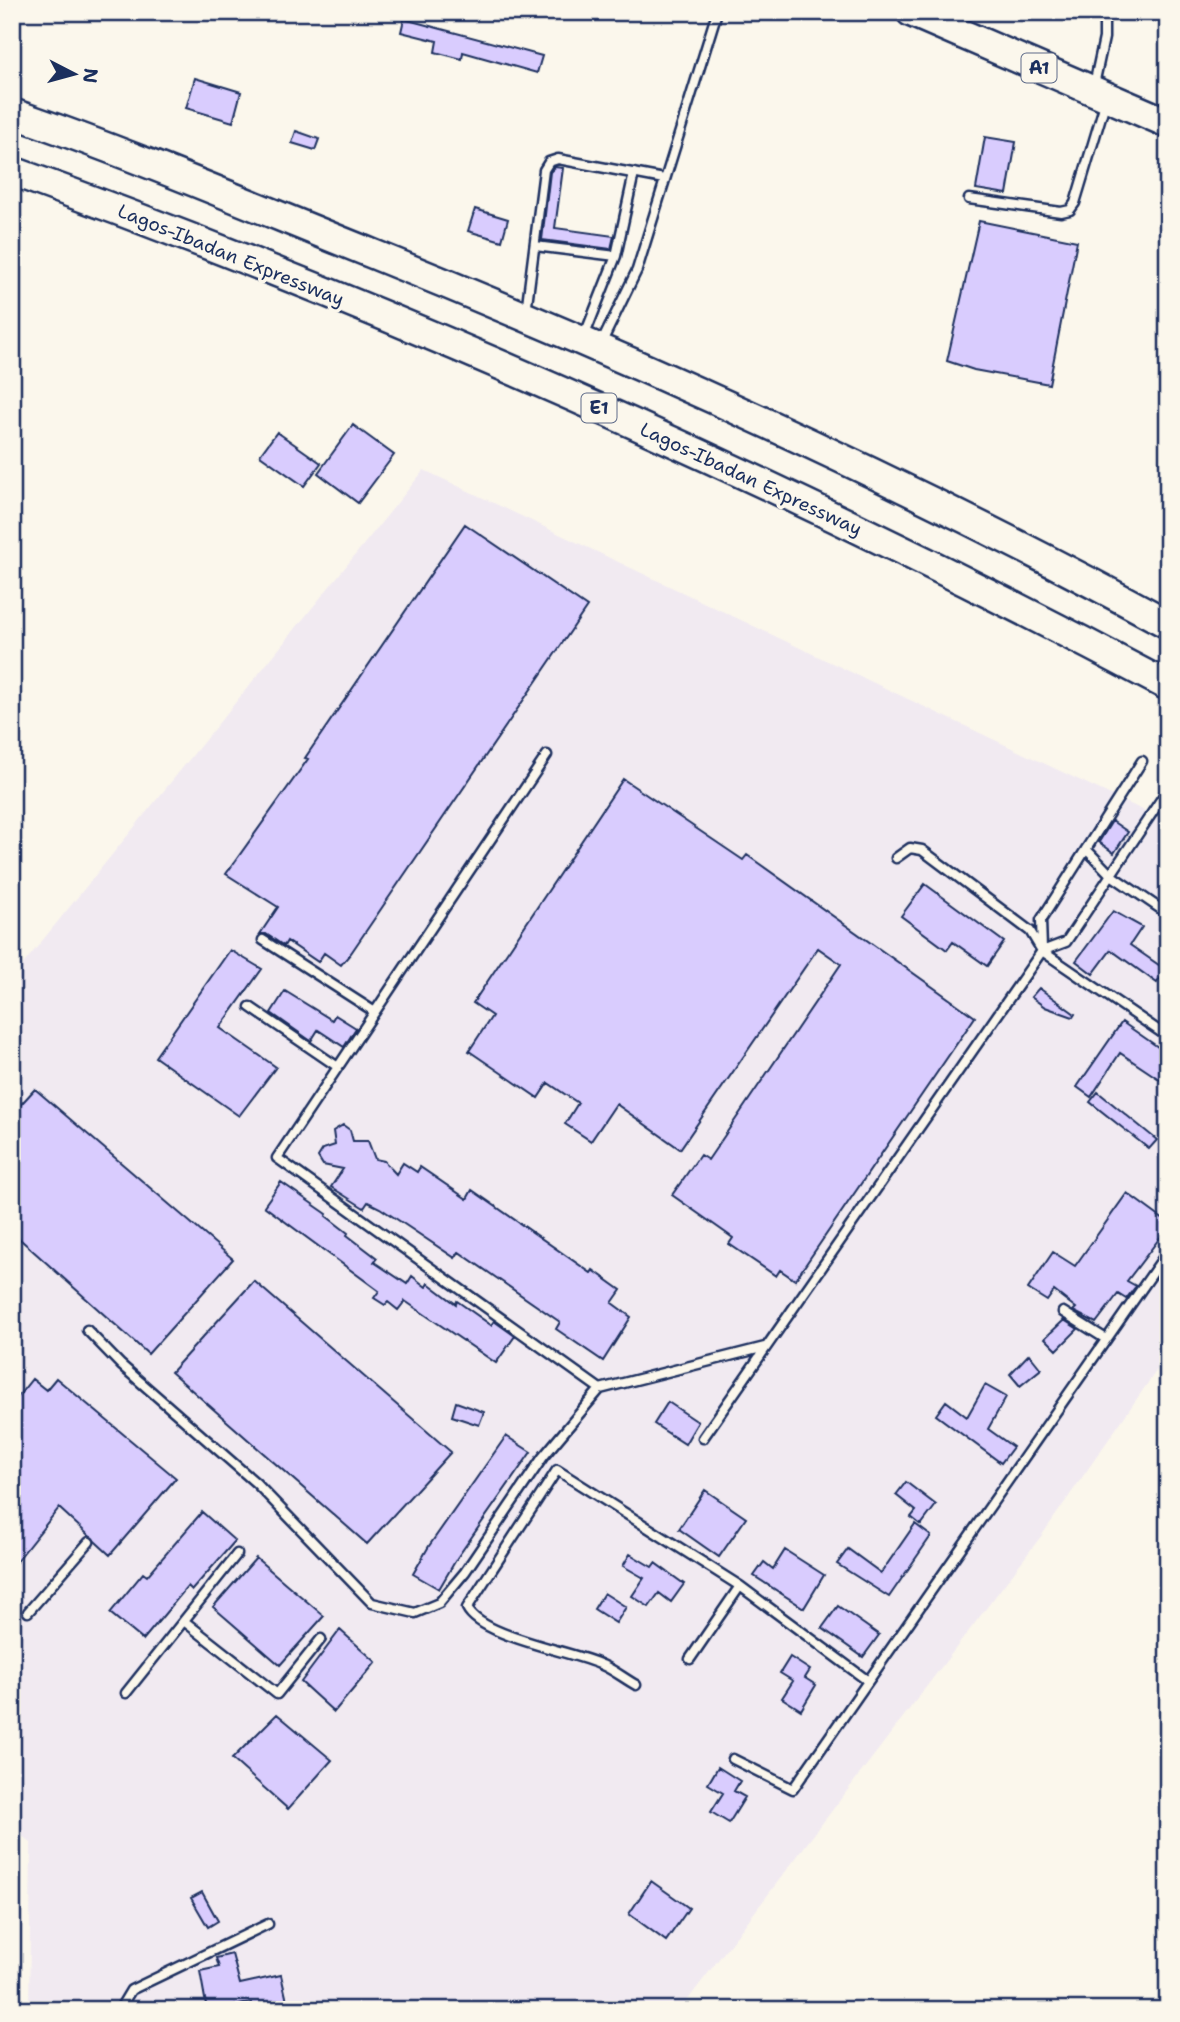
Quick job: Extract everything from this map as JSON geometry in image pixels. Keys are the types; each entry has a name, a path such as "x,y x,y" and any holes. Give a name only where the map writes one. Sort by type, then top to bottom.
{"highway":[{"name":"A1","path":"911,12 1100,94 1167,119"},
{"path":"12,113 219,191 526,315 781,430 1168,624"},
{"name":"Lagos-Ibadan Expressway","path":"12,171 267,268 551,386 848,523 1168,685"}],"lane":[{"path":"591,344 637,270 717,12"},
{"path":"969,199 1070,210 1075,203 1100,94 1104,12"},
{"path":"526,315 544,170 549,162 558,159 664,179"},
{"path":"591,344 616,256 634,173"},
{"path":"535,246 616,256"},
{"path":"547,755 277,1158 600,1389"},
{"path":"1042,951 1041,920 1142,761"},
{"path":"703,1438 1042,951 1066,943 1168,789"},
{"path":"896,858 910,848 922,850 1030,931 1042,951 1168,1037"},
{"path":"1086,849 1111,875 1168,914"},
{"path":"263,940 375,1012"},
{"path":"250,1007 338,1067"},
{"path":"733,1759 793,1789 1168,1251"},
{"path":"1063,1312 1106,1339"},
{"path":"87,1330 121,1365 256,1483 372,1603 415,1613 439,1603 448,1593 543,1457 600,1389 765,1348"},
{"path":"636,1685 602,1665 490,1627 471,1618 467,1608 557,1470 740,1587 868,1681"},
{"path":"28,1612 89,1542"},
{"path":"126,1693 237,1554"},
{"path":"690,1659 740,1587"},
{"path":"184,1620 277,1694 321,1639"},
{"path":"111,2010 119,2007 131,1990 268,1924"}],"shaded area":[{"path":"424,470 1168,822 1168,1354 1042,1535 680,2010 29,2010 31,1843 12,1828 12,978"}],"building":[{"path":"404,19 542,56 537,73 463,52 462,59 435,52 437,41 401,32"},
{"path":"195,78 241,92 233,122 186,108"},
{"path":"296,131 319,139 315,150 292,143"},
{"path":"985,137 1016,142 1007,194 976,189"},
{"path":"555,167 563,168 555,228 614,236 611,249 542,240 550,172"},
{"path":"475,209 508,219 502,241 468,231"},
{"path":"979,221 1077,241 1049,384 974,370 947,361"},
{"path":"353,425 394,455 358,503 318,473"},
{"path":"277,432 321,463 304,486 260,455"},
{"path":"465,524 587,607 351,953 341,965 324,953 318,962 287,941 284,946 266,934 260,934 278,907 226,874 308,759 305,758"},
{"path":"623,779 743,860 747,855 975,1017 795,1280 780,1270 776,1276 729,1244 733,1238 672,1195 700,1155 708,1160 841,964 818,948 680,1149 616,1104 591,1141 565,1124 578,1103 548,1083 538,1098 469,1051 492,1016 473,1003"},
{"path":"1112,821 1128,832 1114,853 1099,842"},
{"path":"925,884 1004,942 987,966 953,942 947,950 901,916"},
{"path":"1113,911 1142,927 1130,945 1166,970 1157,983 1111,950 1093,974 1076,961"},
{"path":"230,950 262,969 220,1028 276,1067 239,1116 155,1057"},
{"path":"1039,988 1075,1014 1073,1017 1045,1007 1031,997"},
{"path":"285,991 332,1020 335,1015 356,1028 344,1047 318,1030 311,1041 271,1013"},
{"path":"1122,1022 1168,1054 1168,1085 1120,1053 1091,1097 1077,1087"},
{"path":"35,1089 233,1259 148,1354 12,1232 12,1114"},
{"path":"1098,1092 1157,1140 1149,1149 1090,1102"},
{"path":"343,1125 350,1130 353,1141 368,1141 375,1159 384,1161 396,1174 403,1163 417,1172 420,1167 467,1199 472,1190 591,1273 593,1270 621,1290 612,1303 631,1317 603,1361 556,1329 560,1322 459,1252 455,1258 380,1208 368,1202 364,1208 331,1187 343,1169 323,1165 318,1157 323,1149 335,1145 333,1131"},
{"path":"281,1182 327,1214 326,1216 348,1233 347,1235 377,1258 374,1262 407,1284 412,1276 426,1287 428,1283 456,1304 457,1301 491,1325 494,1321 515,1336 496,1363 405,1301 398,1310 388,1302 385,1305 374,1298 379,1291 264,1206"},
{"path":"1127,1193 1168,1223 1168,1227 1127,1281 1136,1286 1126,1299 1118,1294 1096,1323 1073,1311 1076,1308 1054,1291 1047,1301 1028,1289 1053,1252 1075,1266"},
{"path":"254,1281 451,1452 367,1544 171,1372"},
{"path":"1064,1320 1078,1329 1057,1350 1045,1338"},
{"path":"1029,1354 1041,1369 1020,1386 1010,1374"},
{"path":"56,1378 176,1478 110,1555 59,1508 12,1567 12,1404 32,1379 46,1390"},
{"path":"985,1385 1006,1397 988,1429 1013,1447 1001,1463 936,1415 946,1401 967,1417"},
{"path":"456,1402 484,1412 479,1425 452,1416"},
{"path":"668,1402 698,1422 685,1444 654,1424"},
{"path":"506,1436 531,1452 457,1558 439,1589 413,1574 429,1546"},
{"path":"906,1482 936,1505 921,1525 911,1517 916,1511 896,1495"},
{"path":"705,1490 746,1518 719,1557 679,1529"},
{"path":"202,1512 235,1541 192,1590 188,1586 143,1640 110,1613 143,1573 147,1576"},
{"path":"915,1524 931,1536 889,1597 837,1564 848,1549 881,1573"},
{"path":"785,1550 824,1575 804,1608 754,1576 764,1562 773,1569"},
{"path":"630,1554 652,1567 655,1563 684,1584 671,1602 659,1593 649,1607 632,1596 644,1578 623,1566"},
{"path":"256,1558 324,1616 280,1665 213,1607"},
{"path":"604,1593 626,1607 616,1623 594,1609"},
{"path":"838,1606 879,1635 863,1657 822,1628"},
{"path":"340,1630 376,1662 334,1712 301,1682"},
{"path":"790,1657 810,1670 805,1678 816,1685 801,1710 782,1698 793,1681 780,1673"},
{"path":"277,1714 332,1760 288,1809 232,1759"},
{"path":"718,1767 740,1781 734,1791 745,1797 729,1823 711,1812 723,1793 708,1784"},
{"path":"651,1881 689,1908 666,1941 629,1914"},
{"path":"202,1892 218,1921 208,1927 191,1898"},
{"path":"232,1954 240,1984 281,1975 289,2010 253,2010 251,2003 207,2010 200,1971 219,1967 216,1958"}]}
